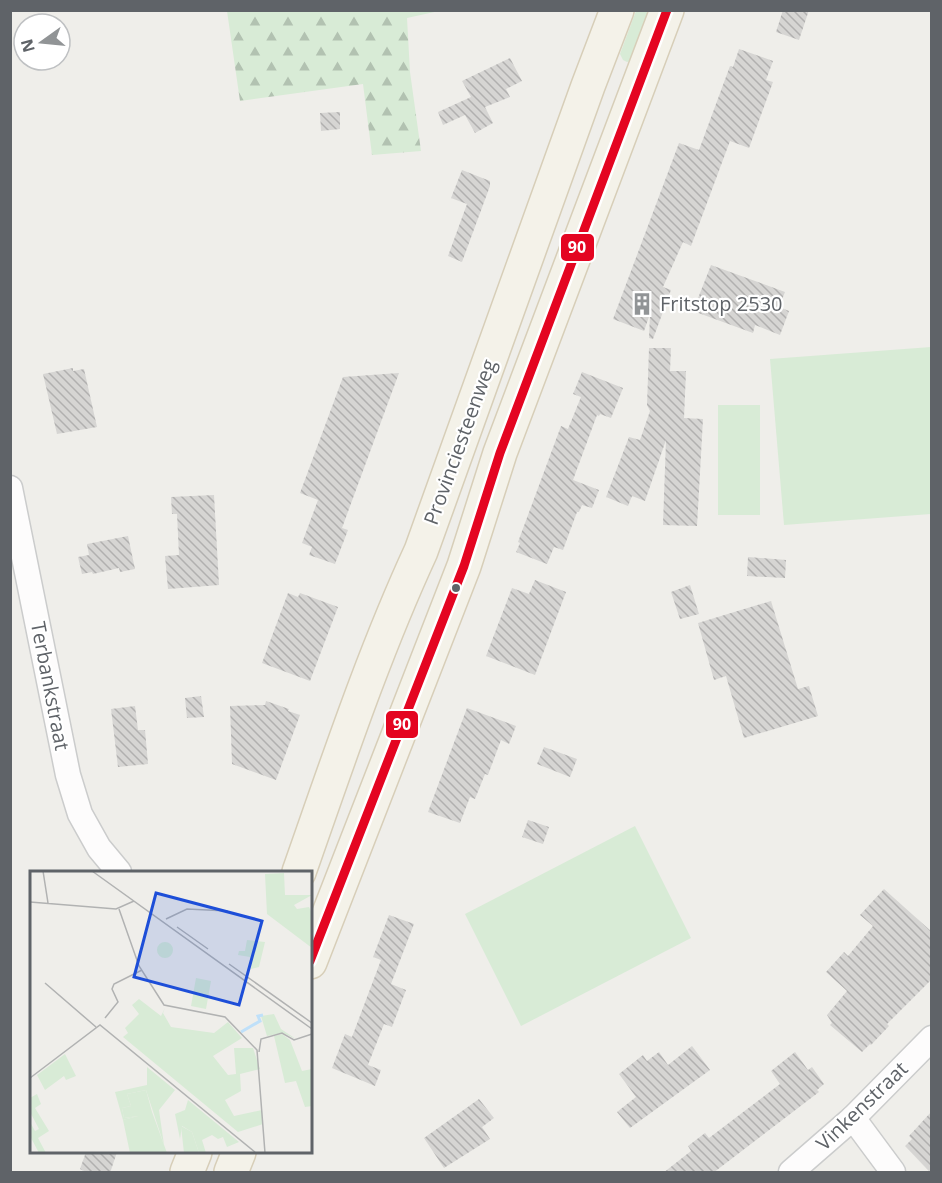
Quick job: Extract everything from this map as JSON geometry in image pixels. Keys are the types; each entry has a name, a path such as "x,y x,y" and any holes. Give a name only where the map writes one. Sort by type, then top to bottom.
{"main road":[{"name":"Provinciesteenweg","path":"300,871 360,699 396,605 421,551 617,10"},
{"path":"312,957 465,566 500,453 667,10"},
{"path":"396,605 416,585 429,590 439,601 435,642"},
{"path":"188,1173 195,1153"},
{"path":"231,1173 239,1153"}],"street":[{"name":"Terbankstraat","path":"10,488 68,775 80,814 99,848 117,871"},
{"name":"Vinkenstraat","path":"791,1173 853,1118 932,1038"},
{"path":"853,1118 893,1173"}],"green space":[{"path":"227,11 439,11 407,18 410,72 421,151 372,155 363,84 240,101"},
{"path":"636,11 654,11 635,60 627,62 620,54"},
{"path":"931,347 931,514 784,525 770,359"},
{"path":"718,405 760,405 760,515 718,515"},
{"path":"635,826 691,938 521,1026 465,914"}],"building":[{"path":"783,10 809,10 799,40 776,32"},
{"path":"739,49 773,61 766,80 773,82 749,148 730,141 691,246 683,242 663,287 671,290 653,339 649,338 650,314 644,331 613,319 679,143 699,150 730,66 733,67"},
{"path":"510,58 522,81 506,89 510,97 485,107 493,123 475,133 465,115 443,125 438,112 471,97 462,81"},
{"path":"340,112 340,129 321,131 320,113"},
{"path":"462,170 490,181 490,186 462,262 448,256 467,204 451,198"},
{"path":"711,265 785,292 779,307 789,311 780,335 755,325 753,333 693,311"},
{"path":"649,348 671,348 670,371 686,371 684,418 703,419 697,526 663,525 666,440 645,501 632,496 628,506 606,497 629,437 640,440 650,411 647,405"},
{"path":"73,368 73,371 84,369 97,427 57,434 43,374"},
{"path":"582,372 623,388 611,418 597,415 573,480 599,490 592,508 582,505 577,512 563,550 554,547 547,564 516,552 561,426 568,429 581,397 573,394"},
{"path":"399,373 342,528 348,530 335,564 309,555 312,547 302,543 318,500 300,493 343,377"},
{"path":"214,495 219,585 168,589 165,556 179,555 177,514 172,514 171,497"},
{"path":"128,536 135,569 120,572 119,568 82,574 78,557 89,555 87,544"},
{"path":"748,557 786,560 785,578 747,576"},
{"path":"535,580 566,592 535,675 486,656 512,588 529,594"},
{"path":"690,585 699,614 680,619 671,592"},
{"path":"288,593 298,597 300,593 338,607 310,681 262,663"},
{"path":"771,601 798,689 809,686 818,716 744,738 726,676 714,680 698,623"},
{"path":"201,696 204,717 187,718 185,698"},
{"path":"266,701 300,715 276,780 232,764 230,706 265,705"},
{"path":"135,706 138,730 145,730 148,764 118,767 111,709"},
{"path":"467,708 516,726 509,744 501,740 488,775 485,774 475,799 470,797 460,823 428,812"},
{"path":"544,747 577,759 570,777 537,764"},
{"path":"528,820 549,827 543,844 522,837"},
{"path":"884,889 932,932 932,979 862,1052 830,1025 832,1023 827,1015 847,991 826,972 844,952 848,956 873,926 860,915"},
{"path":"389,915 414,924 391,984 406,990 392,1027 384,1024 368,1065 381,1070 375,1086 332,1068 345,1034 352,1037 381,960 373,957"},
{"path":"692,1046 710,1070 630,1128 617,1112 636,1097 619,1074 643,1055 647,1061 659,1052 668,1065"},
{"path":"795,1052 808,1070 812,1067 824,1084 817,1090 819,1092 713,1173 663,1173 691,1151 688,1146 705,1133 709,1138 780,1084 771,1071"},
{"path":"479,1099 494,1118 482,1127 490,1139 444,1168 424,1138"},
{"path":"932,1111 931,1173 905,1146 912,1139 909,1136"},
{"path":"86,1153 117,1153 110,1173 88,1173 80,1169"}],"transit line":[{"name":"90","path":"312,956 464,566 500,453 667,10"}],"place":[{"name":"Fritstop 2530","path":"642,304"}]}
